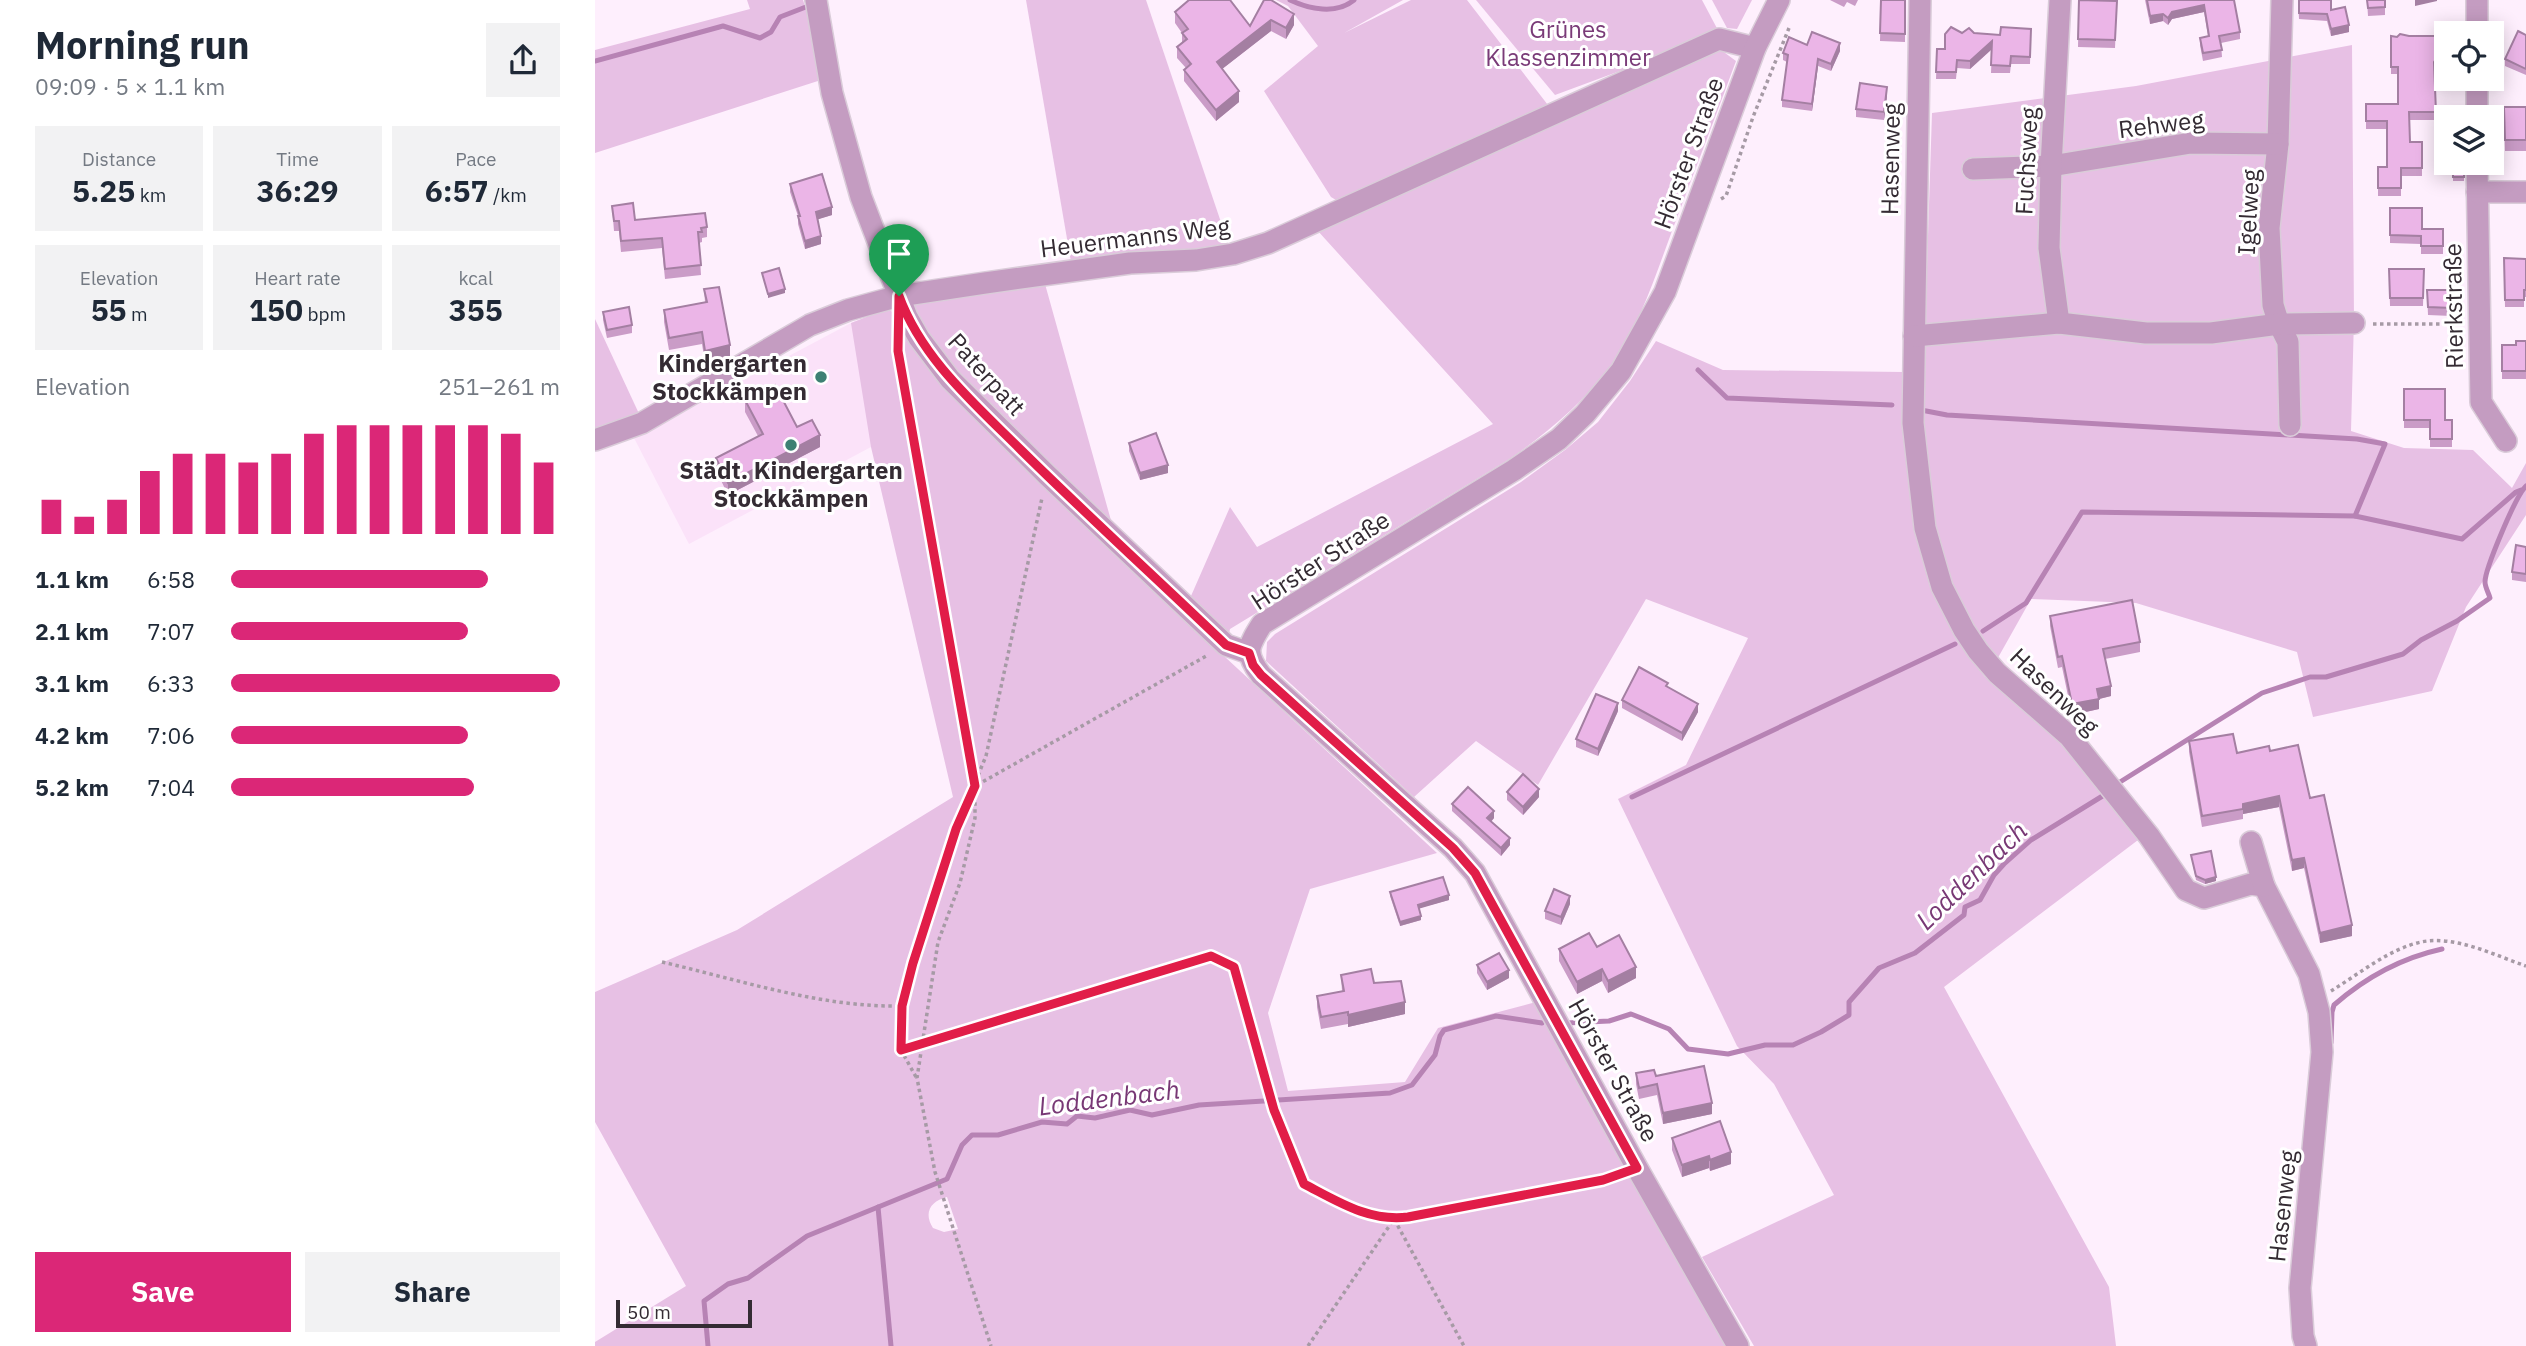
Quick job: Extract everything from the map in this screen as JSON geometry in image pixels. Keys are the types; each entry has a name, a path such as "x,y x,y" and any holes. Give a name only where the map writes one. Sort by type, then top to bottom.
{"street":[{"name":"Hörster Straße","path":"1738,1346 1475,873 1453,848 1261,675 1253,665 1249,653 1252,640 1262,624 1514,470 1559,439 1585,414 1621,371 1665,292 1755,48 1779,0"},
{"name":"Hasenweg","path":"1920,0 1913,423 1924,528 1942,587 1964,631 1997,673 2069,736 2149,835 2186,890 2204,898 2251,884 2264,886 2309,974 2315,997 2322,1052 2299,1288 2302,1336 2306,1346"},
{"name":"Fuchsweg","path":"2059,323 2049,248 2060,0"},
{"name":"Igelweg","path":"2281,0 2279,144 2269,228 2273,305 2288,342 2290,425"},
{"path":"2477,0 2477,21"},
{"name":"Paterpatt","path":"816,7 832,93 861,197 907,317 919,338 950,379 1047,475 1226,645 1249,653"},
{"name":"Heuermanns Weg","path":"595,440 642,423 810,325 848,310 899,296 1130,263 1195,260 1233,254 1268,243 1323,219 1719,39 1755,48"},
{"name":"Rehweg","path":"1973,169 2051,166 2191,143 2279,144"},
{"name":"Rierkstraße","path":"2477,175 2481,402 2506,441"},
{"path":"2477,192 2526,192"},
{"path":"1914,336 2059,323 2146,333 2211,333 2279,324 2354,323"},
{"path":"2251,842 2264,886"}],"path":[{"path":"1699,200 1716,201 1726,196 1753,117 1790,24"},
{"path":"2354,323 2480,324"},
{"path":"898,337 898,351 975,786 975,818 960,883 938,942 917,1078"},
{"path":"991,1346 935,1172 917,1078 901,1050 902,1006 956,829 975,786 989,743 1047,475"},
{"path":"975,786 1226,645"},
{"path":"2315,997 2325,995 2392,953 2421,942 2440,941 2465,945 2526,966"},
{"path":"901,1050 1211,956 1234,967 1274,1110 1304,1184 1359,1213 1394,1219 1603,1180 1637,1168"},
{"path":"663,962 828,1000 880,1007 902,1006"},
{"path":"1308,1346 1394,1219"},
{"path":"1394,1219 1464,1346"}],"shaded area":[{"name":"Kindergarten Stockkämpen","path":"881,311 901,431 689,544 634,438 851,323"}],"green space":[{"path":"747,0 803,0 821,80 595,153 595,50 750,9"},
{"path":"1026,0 1146,0 1229,246 1192,253 1071,262"},
{"path":"1276,0 1403,0 1344,33 1411,0 1467,0 1551,109 1341,203 1331,197 1264,91 1318,46 1288,6"},
{"name":"Grünes Klassenzimmer","path":"1476,0 1702,0 1720,34 1555,95"},
{"path":"1712,0 1752,0 1737,29 1727,28"},
{"path":"2352,45 2354,319 2351,431 2404,448 2473,450 2512,488 2526,463 2526,515 2466,607 2432,691 2313,717 2297,652 2136,603 2031,599 1995,663 1947,581 1931,525 1922,421 1932,113 2136,86"},
{"path":"1721,50 1736,61 1645,301 1630,335 1599,381 1563,418 1508,460 1230,629 1224,656 1437,853 1310,889 1268,1013 1288,1091 1405,1082 1438,1028 1536,1002 1728,1346 595,1346 595,1342 686,1286 595,1122 595,992 737,930 953,797 871,447 851,323 887,309 895,313 912,309 915,304 1045,284 1112,524 1191,596 1230,507 1257,547 1493,424 1317,230","holes":["947,1197 958,1229 944,1232 933,1228 929,1217 933,1204"]},
{"path":"595,319 641,418 595,433"},
{"path":"1656,341 1723,370 1904,372 1931,580 1957,640 1985,677 1991,676 2065,740 2142,837 1944,987 2109,1287 2116,1346 1754,1346 1702,1257 1834,1195 1774,1084 1737,1046 1618,799 1686,765 1748,638 1646,599 1538,785 1476,741 1414,797 1266,661 1267,642 1275,634 1521,482 1565,450 1598,422 1630,381"}],"building":[{"path":"1189,0 1230,0 1250,26 1264,0 1271,0 1294,14 1286,28 1271,20 1217,62 1239,91 1216,110 1184,70 1191,64 1177,47 1187,39 1182,33 1188,29 1175,12"},
{"path":"1881,0 1905,0 1905,34 1880,33"},
{"path":"2079,0 2117,1 2115,40 2078,39"},
{"path":"2147,0 2234,0 2240,32 2219,36 2222,50 2203,53 2200,38 2209,36 2204,5 2172,12 2168,18 2163,14 2150,16"},
{"path":"2299,0 2331,0 2331,10 2345,7 2349,25 2331,29 2327,14 2299,13"},
{"path":"2367,0 2385,0 2385,7 2368,8"},
{"path":"1951,27 1962,33 1969,28 1974,33 2000,35 2001,27 2031,29 2030,57 2011,56 2010,66 1991,65 1992,41 1970,61 1957,60 1956,72 1936,72 1937,49 1945,49 1945,34"},
{"path":"2518,31 2526,35 2526,69 2505,59"},
{"path":"1812,32 1840,43 1831,64 1818,59 1812,104 1782,100 1788,55 1783,53 1789,37 1807,45"},
{"path":"2400,34 2434,36 2436,105 2434,112 2409,112 2410,142 2422,142 2422,168 2401,168 2401,188 2378,188 2378,167 2387,167 2387,121 2366,121 2366,104 2398,104 2398,67 2391,67 2391,36 2397,37"},
{"path":"1860,83 1887,87 1884,112 1856,109"},
{"path":"2504,107 2526,107 2526,140 2505,140"},
{"path":"822,174 832,207 816,212 821,236 805,241 790,184"},
{"path":"633,203 635,220 705,213 707,227 698,232 701,265 665,269 662,238 621,241 619,221 614,221 612,206"},
{"path":"2390,208 2422,208 2422,229 2443,229 2443,246 2421,246 2421,236 2390,235"},
{"path":"2504,258 2526,259 2524,300 2505,300"},
{"path":"779,268 785,289 768,294 762,273"},
{"path":"2389,269 2424,269 2423,298 2390,298"},
{"path":"719,287 730,345 705,351 702,332 669,338 664,310 707,302 704,289"},
{"path":"2427,290 2452,290 2452,308 2428,307"},
{"path":"629,307 632,325 607,330 603,312"},
{"path":"2516,341 2526,341 2526,371 2502,371 2502,345 2516,345"},
{"name":"Städt. Kindergarten Stockkämpen","path":"775,385 797,427 812,420 820,435 728,483 716,458 763,434 745,400"},
{"path":"2404,389 2445,389 2445,420 2452,420 2452,439 2430,439 2430,420 2404,420"},
{"path":"1156,433 1168,465 1140,473 1129,443"},
{"path":"2516,545 2526,547 2526,574 2512,572"},
{"path":"2132,600 2140,642 2103,649 2111,686 2097,689 2099,699 2072,704 2062,656 2058,657 2050,616"},
{"path":"1639,667 1698,704 1682,733 1622,700"},
{"path":"1596,694 1618,703 1598,749 1576,739"},
{"path":"2233,734 2237,753 2269,746 2270,751 2298,745 2310,798 2324,795 2352,925 2320,933 2304,858 2292,860 2279,796 2243,804 2243,809 2202,816 2189,741"},
{"path":"1523,774 1539,789 1523,807 1507,792"},
{"path":"1468,787 1494,811 1487,818 1510,838 1501,848 1452,804"},
{"path":"2211,851 2216,877 2205,880 2196,876 2191,855"},
{"path":"1443,877 1449,895 1418,905 1421,916 1400,922 1390,892"},
{"path":"1554,889 1570,896 1561,917 1545,911"},
{"path":"1589,933 1597,947 1619,935 1636,967 1608,981 1602,969 1577,982 1559,949"},
{"path":"1499,953 1509,970 1487,982 1477,965"},
{"path":"1371,969 1374,983 1401,981 1405,1002 1348,1015 1348,1012 1321,1017 1317,996 1344,991 1341,975"},
{"path":"1704,1066 1712,1103 1663,1113 1657,1084 1639,1088 1636,1073 1654,1070 1656,1076"},
{"path":"1720,1121 1731,1152 1710,1160 1709,1156 1682,1165 1672,1138"}],"waterway":[{"path":"1290,0 1322,9 1339,8 1354,0"},
{"path":"595,61 723,26 760,38 771,32 780,17 811,5"},
{"path":"1698,370 1727,398 1892,405"},
{"path":"1921,410 1947,415 2357,439 2385,444 2355,516"},
{"name":"Loddenbach","path":"2120,782 2262,693 2310,677 2326,677 2403,654 2490,598 2485,582 2486,575 2509,517 2526,486"},
{"path":"1983,631 2026,603 2082,512 2355,516 2462,539 2521,490"},
{"path":"1632,797 1955,644"},
{"name":"Loddenbach","path":"1567,1023 1609,1021 1631,1014 1669,1029 1688,1049 1728,1054 1765,1045 1793,1045 1849,1015 1849,1002 1879,968 1915,953 1964,915 1965,907 1980,900 1994,875 2031,840 2109,792"},
{"path":"2331,1043 2334,1005 2385,970 2442,949"},
{"name":"Loddenbach","path":"708,1346 704,1301 728,1284 748,1278 807,1236 947,1179 962,1145 972,1135 998,1135 1042,1122 1067,1124 1077,1116 1095,1118 1130,1110 1152,1115 1199,1105 1390,1093 1412,1085 1435,1055 1444,1030 1496,1016 1542,1023"},
{"path":"878,1207 891,1346"}],"place":[{"name":"Kindergarten Stockkämpen","path":"821,377"},
{"name":"Städt. Kindergarten Stockkämpen","path":"791,445"}],"route":[{"path":"899,296 919,338 950,379 1226,645 1249,653 1253,665 1261,675 1453,848 1475,873 1637,1168 1603,1180 1408,1217 1394,1219 1359,1213 1304,1184 1274,1110 1234,967 1211,956 901,1050 902,1006 913,963 956,829 975,786 898,351 899,296"}]}
